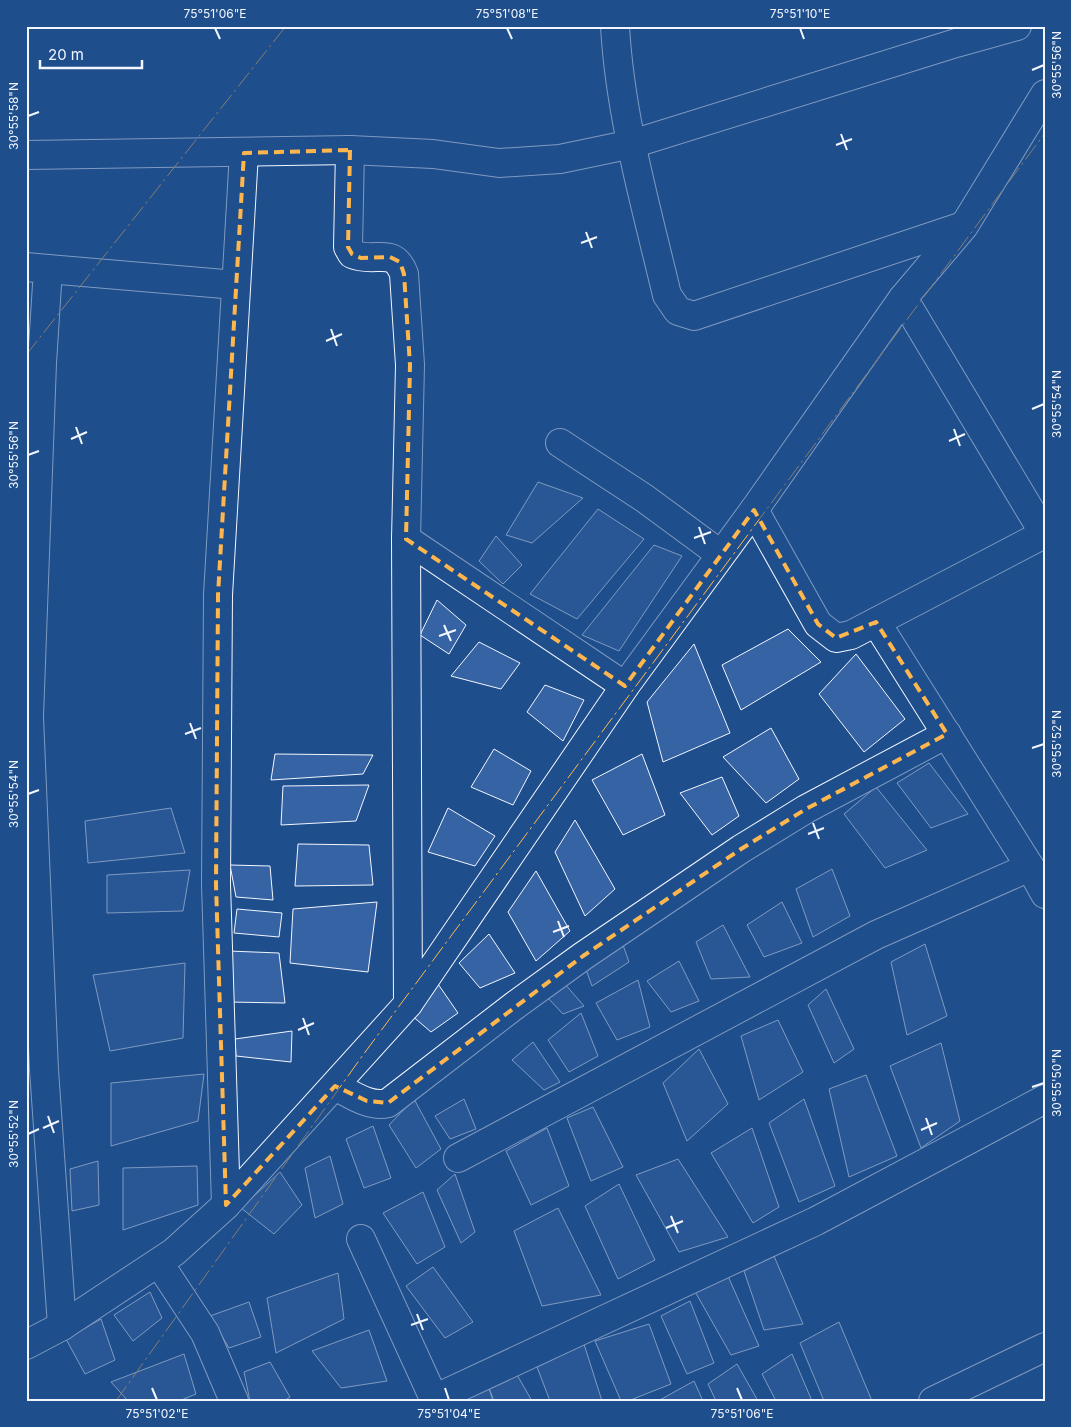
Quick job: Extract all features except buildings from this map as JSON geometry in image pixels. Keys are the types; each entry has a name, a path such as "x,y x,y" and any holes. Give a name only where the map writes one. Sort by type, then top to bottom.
{"street":[{"path":"614,26 616,58 632,144 667,295 678,311 694,316 964,226"},
{"path":"26,155 350,150 433,154 499,163 560,159 632,144 900,60 1017,26"},
{"path":"26,1345 62,1326 159,1263 226,1205 408,1004 625,686 754,510 903,298 964,226 1045,94"},
{"path":"350,150 348,247 352,254 361,258 390,257 400,262 404,274 410,365 406,539 408,1004"},
{"path":"226,1205 216,884 218,604 244,153"},
{"path":"62,1326 35,1071 30,877 29,717 37,268 236,285"},
{"path":"754,510 818,624 836,638 852,635 1044,534 903,298"},
{"path":"560,442 644,498 720,554"},
{"path":"406,539 625,686"},
{"path":"876,622 1030,867 1045,894"},
{"path":"335,1086 368,1102 388,1103 514,1006 583,956 741,850 806,809 947,734"},
{"path":"458,1158 876,935 1030,867"},
{"path":"361,1239 434,1400 816,1221 1045,1100"},
{"path":"159,1263 205,1333 234,1401"},
{"path":"933,1401 1045,1347"}],"highlighted area":[{"path":"350,150 348,247 352,254 361,258 390,257 400,262 404,274 410,365 406,539 625,686 754,510 818,624 836,638 876,622 947,734 806,809 741,849 583,956 388,1103 367,1101 335,1086 226,1205 216,884 218,595 244,153"}],"power":[{"path":"26,355 286,26"},
{"path":"116,1401 363,1055 1045,133"}]}
